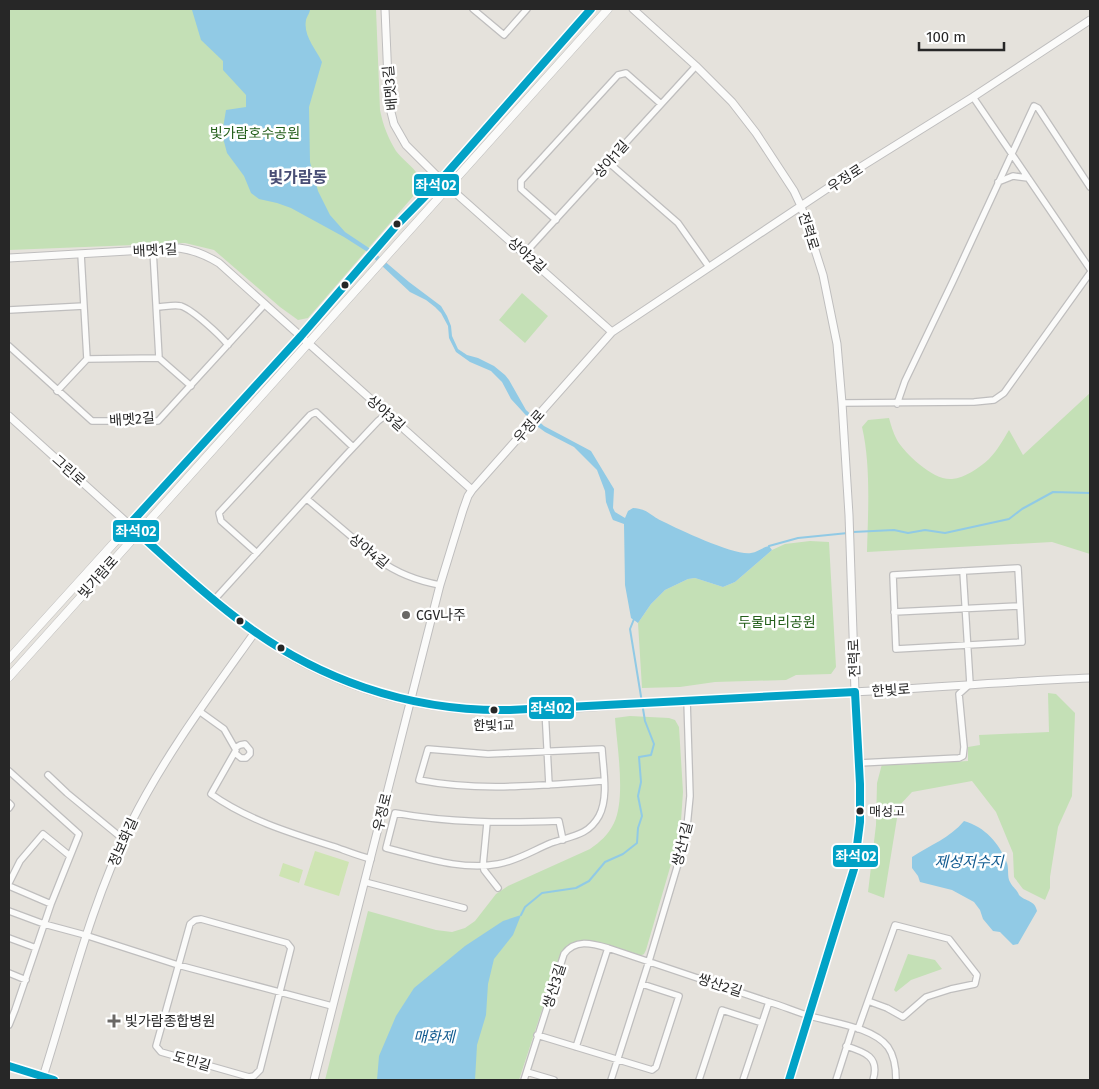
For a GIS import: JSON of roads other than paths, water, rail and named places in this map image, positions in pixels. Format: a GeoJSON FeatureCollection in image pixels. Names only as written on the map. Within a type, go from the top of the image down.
{"type":"FeatureCollection","features":[{"type":"Feature","properties":{"kind":"main road","name":"빛가람로"},"geometry":{"type":"LineString","coordinates":[[9,659],[301,336],[354,274],[441,180],[591,9]]}},
{"type":"Feature","properties":{"kind":"main road","name":"빛가람로"},"geometry":{"type":"LineString","coordinates":[[9,677],[608,9]]}},
{"type":"Feature","properties":{"kind":"main road"},"geometry":{"type":"LineString","coordinates":[[9,1066],[42,1078],[54,1080]]}},
{"type":"Feature","properties":{"kind":"street","name":"배멧3길"},"geometry":{"type":"LineString","coordinates":[[385,9],[391,116],[406,145],[441,180]]}},
{"type":"Feature","properties":{"kind":"street"},"geometry":{"type":"LineString","coordinates":[[473,9],[504,35],[527,9]]}},
{"type":"Feature","properties":{"kind":"street","name":"전력로"},"geometry":{"type":"LineString","coordinates":[[633,9],[720,88],[744,116],[794,191],[801,206],[823,275],[837,344],[851,556],[860,822],[854,869],[789,1080]]}},
{"type":"Feature","properties":{"kind":"street","name":"우정로"},"geometry":{"type":"LineString","coordinates":[[314,1080],[440,585],[463,510],[472,490],[612,332],[801,206],[1090,20]]}},
{"type":"Feature","properties":{"kind":"street","name":"상야1길"},"geometry":{"type":"LineString","coordinates":[[525,253],[696,66]]}},
{"type":"Feature","properties":{"kind":"street"},"geometry":{"type":"LineString","coordinates":[[556,220],[521,189],[521,182],[618,74],[626,73],[661,104]]}},
{"type":"Feature","properties":{"kind":"street"},"geometry":{"type":"LineString","coordinates":[[973,97],[1090,269]]}},
{"type":"Feature","properties":{"kind":"street"},"geometry":{"type":"LineString","coordinates":[[896,404],[1034,106],[1036,106],[1090,187]]}},
{"type":"Feature","properties":{"kind":"street"},"geometry":{"type":"LineString","coordinates":[[608,162],[678,223],[709,267]]}},
{"type":"Feature","properties":{"kind":"street"},"geometry":{"type":"LineString","coordinates":[[998,182],[1013,176],[1028,178]]}},
{"type":"Feature","properties":{"kind":"street","name":"상야2길"},"geometry":{"type":"LineString","coordinates":[[441,180],[612,332]]}},
{"type":"Feature","properties":{"kind":"street","name":"배멧1길"},"geometry":{"type":"LineString","coordinates":[[9,258],[188,249],[219,263],[301,336]]}},
{"type":"Feature","properties":{"kind":"street"},"geometry":{"type":"LineString","coordinates":[[154,250],[159,358]]}},
{"type":"Feature","properties":{"kind":"street"},"geometry":{"type":"LineString","coordinates":[[81,254],[87,359]]}},
{"type":"Feature","properties":{"kind":"street"},"geometry":{"type":"LineString","coordinates":[[842,403],[896,404],[994,400],[1004,393],[1090,274]]}},
{"type":"Feature","properties":{"kind":"street","name":"배멧2길"},"geometry":{"type":"LineString","coordinates":[[9,346],[92,421],[158,421],[265,304]]}},
{"type":"Feature","properties":{"kind":"street"},"geometry":{"type":"LineString","coordinates":[[9,310],[84,306]]}},
{"type":"Feature","properties":{"kind":"street"},"geometry":{"type":"LineString","coordinates":[[157,307],[177,306],[186,308],[222,337],[228,345]]}},
{"type":"Feature","properties":{"kind":"street","name":"상야3길"},"geometry":{"type":"LineString","coordinates":[[301,336],[472,490]]}},
{"type":"Feature","properties":{"kind":"street"},"geometry":{"type":"LineString","coordinates":[[57,391],[87,359],[159,358],[191,386]]}},
{"type":"Feature","properties":{"kind":"street"},"geometry":{"type":"LineString","coordinates":[[257,553],[221,521],[219,513],[310,416],[316,412],[353,447]]}},
{"type":"Feature","properties":{"kind":"street"},"geometry":{"type":"LineString","coordinates":[[214,600],[353,447],[387,414]]}},
{"type":"Feature","properties":{"kind":"street","name":"그린로"},"geometry":{"type":"LineString","coordinates":[[9,416],[129,525]]}},
{"type":"Feature","properties":{"kind":"street","name":"상야4길"},"geometry":{"type":"LineString","coordinates":[[307,498],[378,560],[390,568],[409,577],[440,585]]}},
{"type":"Feature","properties":{"kind":"street"},"geometry":{"type":"LineString","coordinates":[[129,525],[214,600],[255,632],[305,664],[342,681],[373,692],[434,705],[473,710],[545,709],[549,785]]}},
{"type":"Feature","properties":{"kind":"street"},"geometry":{"type":"LineString","coordinates":[[1018,568],[1020,606],[1022,642],[896,648],[892,575],[1018,568]]}},
{"type":"Feature","properties":{"kind":"street"},"geometry":{"type":"LineString","coordinates":[[859,763],[962,757],[964,747],[959,694],[970,684],[964,571]]}},
{"type":"Feature","properties":{"kind":"street"},"geometry":{"type":"LineString","coordinates":[[894,612],[1020,606]]}},
{"type":"Feature","properties":{"kind":"street","name":"정보화길"},"geometry":{"type":"LineString","coordinates":[[42,1078],[85,935],[123,839],[160,770],[255,632]]}},
{"type":"Feature","properties":{"kind":"street","name":"한빛로"},"geometry":{"type":"LineString","coordinates":[[545,709],[1090,678]]}},
{"type":"Feature","properties":{"kind":"street","name":"쌍산1길"},"geometry":{"type":"LineString","coordinates":[[611,1080],[682,851],[688,823],[690,780],[687,700]]}},
{"type":"Feature","properties":{"kind":"street"},"geometry":{"type":"LineString","coordinates":[[199,711],[224,729],[235,751],[211,794],[249,816],[279,829],[371,859]]}},
{"type":"Feature","properties":{"kind":"street"},"geometry":{"type":"LineString","coordinates":[[564,840],[560,820],[487,823],[441,820],[395,813],[386,848],[453,864],[483,866],[506,862],[584,833],[594,823],[604,803],[602,748],[488,754],[428,749],[420,780],[478,787],[603,781]]}},
{"type":"Feature","properties":{"kind":"street"},"geometry":{"type":"LineString","coordinates":[[9,770],[79,834],[51,904],[26,980],[12,1010],[9,1025]]}},
{"type":"Feature","properties":{"kind":"street"},"geometry":{"type":"LineString","coordinates":[[48,775],[67,794],[123,839]]}},
{"type":"Feature","properties":{"kind":"street"},"geometry":{"type":"LineString","coordinates":[[9,803],[11,805],[9,808]]}},
{"type":"Feature","properties":{"kind":"street"},"geometry":{"type":"LineString","coordinates":[[487,823],[483,866],[498,888]]}},
{"type":"Feature","properties":{"kind":"street"},"geometry":{"type":"LineString","coordinates":[[51,904],[9,885],[20,861],[43,834],[70,856]]}},
{"type":"Feature","properties":{"kind":"street"},"geometry":{"type":"LineString","coordinates":[[365,882],[464,908]]}},
{"type":"Feature","properties":{"kind":"street"},"geometry":{"type":"LineString","coordinates":[[9,912],[178,965],[332,1006]]}},
{"type":"Feature","properties":{"kind":"street","name":"도민길"},"geometry":{"type":"LineString","coordinates":[[201,919],[287,942],[291,948],[281,992],[260,1070],[254,1076],[249,1077],[158,1050],[156,1041],[178,965],[190,924],[195,920],[201,919]]}},
{"type":"Feature","properties":{"kind":"street"},"geometry":{"type":"LineString","coordinates":[[836,1080],[846,1046],[868,1001],[895,925],[949,939],[977,975],[975,984],[926,997],[903,1017],[887,1008],[868,1001]]}},
{"type":"Feature","properties":{"kind":"street"},"geometry":{"type":"LineString","coordinates":[[9,938],[36,948]]}},
{"type":"Feature","properties":{"kind":"street","name":"쌍산3길"},"geometry":{"type":"LineString","coordinates":[[524,1080],[564,954],[568,949],[581,943],[592,943],[649,961]]}},
{"type":"Feature","properties":{"kind":"street"},"geometry":{"type":"LineString","coordinates":[[576,1046],[608,948]]}},
{"type":"Feature","properties":{"kind":"street","name":"쌍산2길"},"geometry":{"type":"LineString","coordinates":[[649,961],[809,1016],[856,1028],[874,1035],[887,1046],[894,1062],[896,1080]]}},
{"type":"Feature","properties":{"kind":"street"},"geometry":{"type":"LineString","coordinates":[[9,973],[26,980]]}},
{"type":"Feature","properties":{"kind":"street"},"geometry":{"type":"LineString","coordinates":[[538,1035],[652,1070],[656,1067],[678,996],[642,984]]}},
{"type":"Feature","properties":{"kind":"street"},"geometry":{"type":"LineString","coordinates":[[744,1080],[769,1002]]}},
{"type":"Feature","properties":{"kind":"street","name":"쌍산2길"},"geometry":{"type":"LineString","coordinates":[[700,1080],[722,1010],[762,1023]]}},
{"type":"Feature","properties":{"kind":"street"},"geometry":{"type":"LineString","coordinates":[[846,1046],[865,1052],[870,1056],[875,1064],[873,1080]]}},
{"type":"Feature","properties":{"kind":"street"},"geometry":{"type":"LineString","coordinates":[[526,1072],[554,1080]]}},
{"type":"Feature","properties":{"kind":"water"},"geometry":{"type":"Polygon","coordinates":[[[310,9],[306,20],[306,31],[322,62],[309,107],[310,162],[318,191],[330,215],[345,232],[369,248],[441,306],[451,326],[452,336],[458,349],[467,355],[494,366],[505,375],[526,410],[544,426],[591,451],[614,489],[613,508],[615,512],[625,518],[628,511],[633,508],[643,510],[682,531],[733,551],[751,553],[769,546],[772,550],[735,582],[723,587],[695,578],[688,579],[665,590],[651,604],[638,623],[631,618],[625,585],[624,524],[613,520],[597,470],[574,447],[534,424],[511,399],[502,382],[491,371],[470,362],[456,352],[449,338],[448,326],[441,313],[426,300],[410,292],[366,251],[291,208],[259,199],[251,193],[244,176],[227,153],[222,134],[226,110],[246,107],[246,95],[223,70],[223,61],[201,40],[192,10],[310,9]]]}},
{"type":"Feature","properties":{"kind":"water","name":"제성저수지"},"geometry":{"type":"Polygon","coordinates":[[[964,821],[978,827],[990,837],[1000,849],[1007,863],[1011,884],[1019,895],[1036,907],[1037,911],[1018,944],[1013,945],[1000,932],[993,931],[983,919],[980,910],[974,902],[952,890],[920,882],[912,868],[912,857],[946,837],[964,821]]]}},
{"type":"Feature","properties":{"kind":"water","name":"매화제"},"geometry":{"type":"Polygon","coordinates":[[[521,915],[513,935],[494,959],[488,984],[486,1015],[477,1045],[475,1080],[377,1080],[379,1056],[396,1016],[414,988],[465,946],[503,921],[521,915]]]}},
{"type":"Feature","properties":{"kind":"waterway"},"geometry":{"type":"LineString","coordinates":[[853,532],[894,530],[908,533],[925,530],[945,533],[1009,519],[1022,509],[1053,492],[1090,493]]}},
{"type":"Feature","properties":{"kind":"waterway"},"geometry":{"type":"LineString","coordinates":[[769,546],[798,538],[848,533]]}},
{"type":"Feature","properties":{"kind":"waterway"},"geometry":{"type":"LineString","coordinates":[[521,915],[525,907],[542,893],[576,888],[589,881],[605,862],[623,854],[637,843],[638,828],[642,816],[638,796],[641,782],[639,757],[651,755],[654,744],[645,721],[630,629],[634,619]]}},
{"type":"Feature","properties":{"kind":"place","name":"CGV나주"},"geometry":{"type":"Point","coordinates":[406,615]}},
{"type":"Feature","properties":{"kind":"place","name":"한빛1교"},"geometry":{"type":"Point","coordinates":[494,710]}},
{"type":"Feature","properties":{"kind":"place","name":"매성고"},"geometry":{"type":"Point","coordinates":[860,811]}},
{"type":"Feature","properties":{"kind":"place","name":"빛가람종합병원"},"geometry":{"type":"Point","coordinates":[114,1021]}},
{"type":"Feature","properties":{"kind":"district","name":"빛가람동"},"geometry":{"type":"Point","coordinates":[298,177]}},
{"type":"Feature","properties":{"kind":"park label","name":"빛가람호수공원"},"geometry":{"type":"Point","coordinates":[255,133]}},
{"type":"Feature","properties":{"kind":"park label","name":"두물머리공원"},"geometry":{"type":"Point","coordinates":[777,622]}}]}
